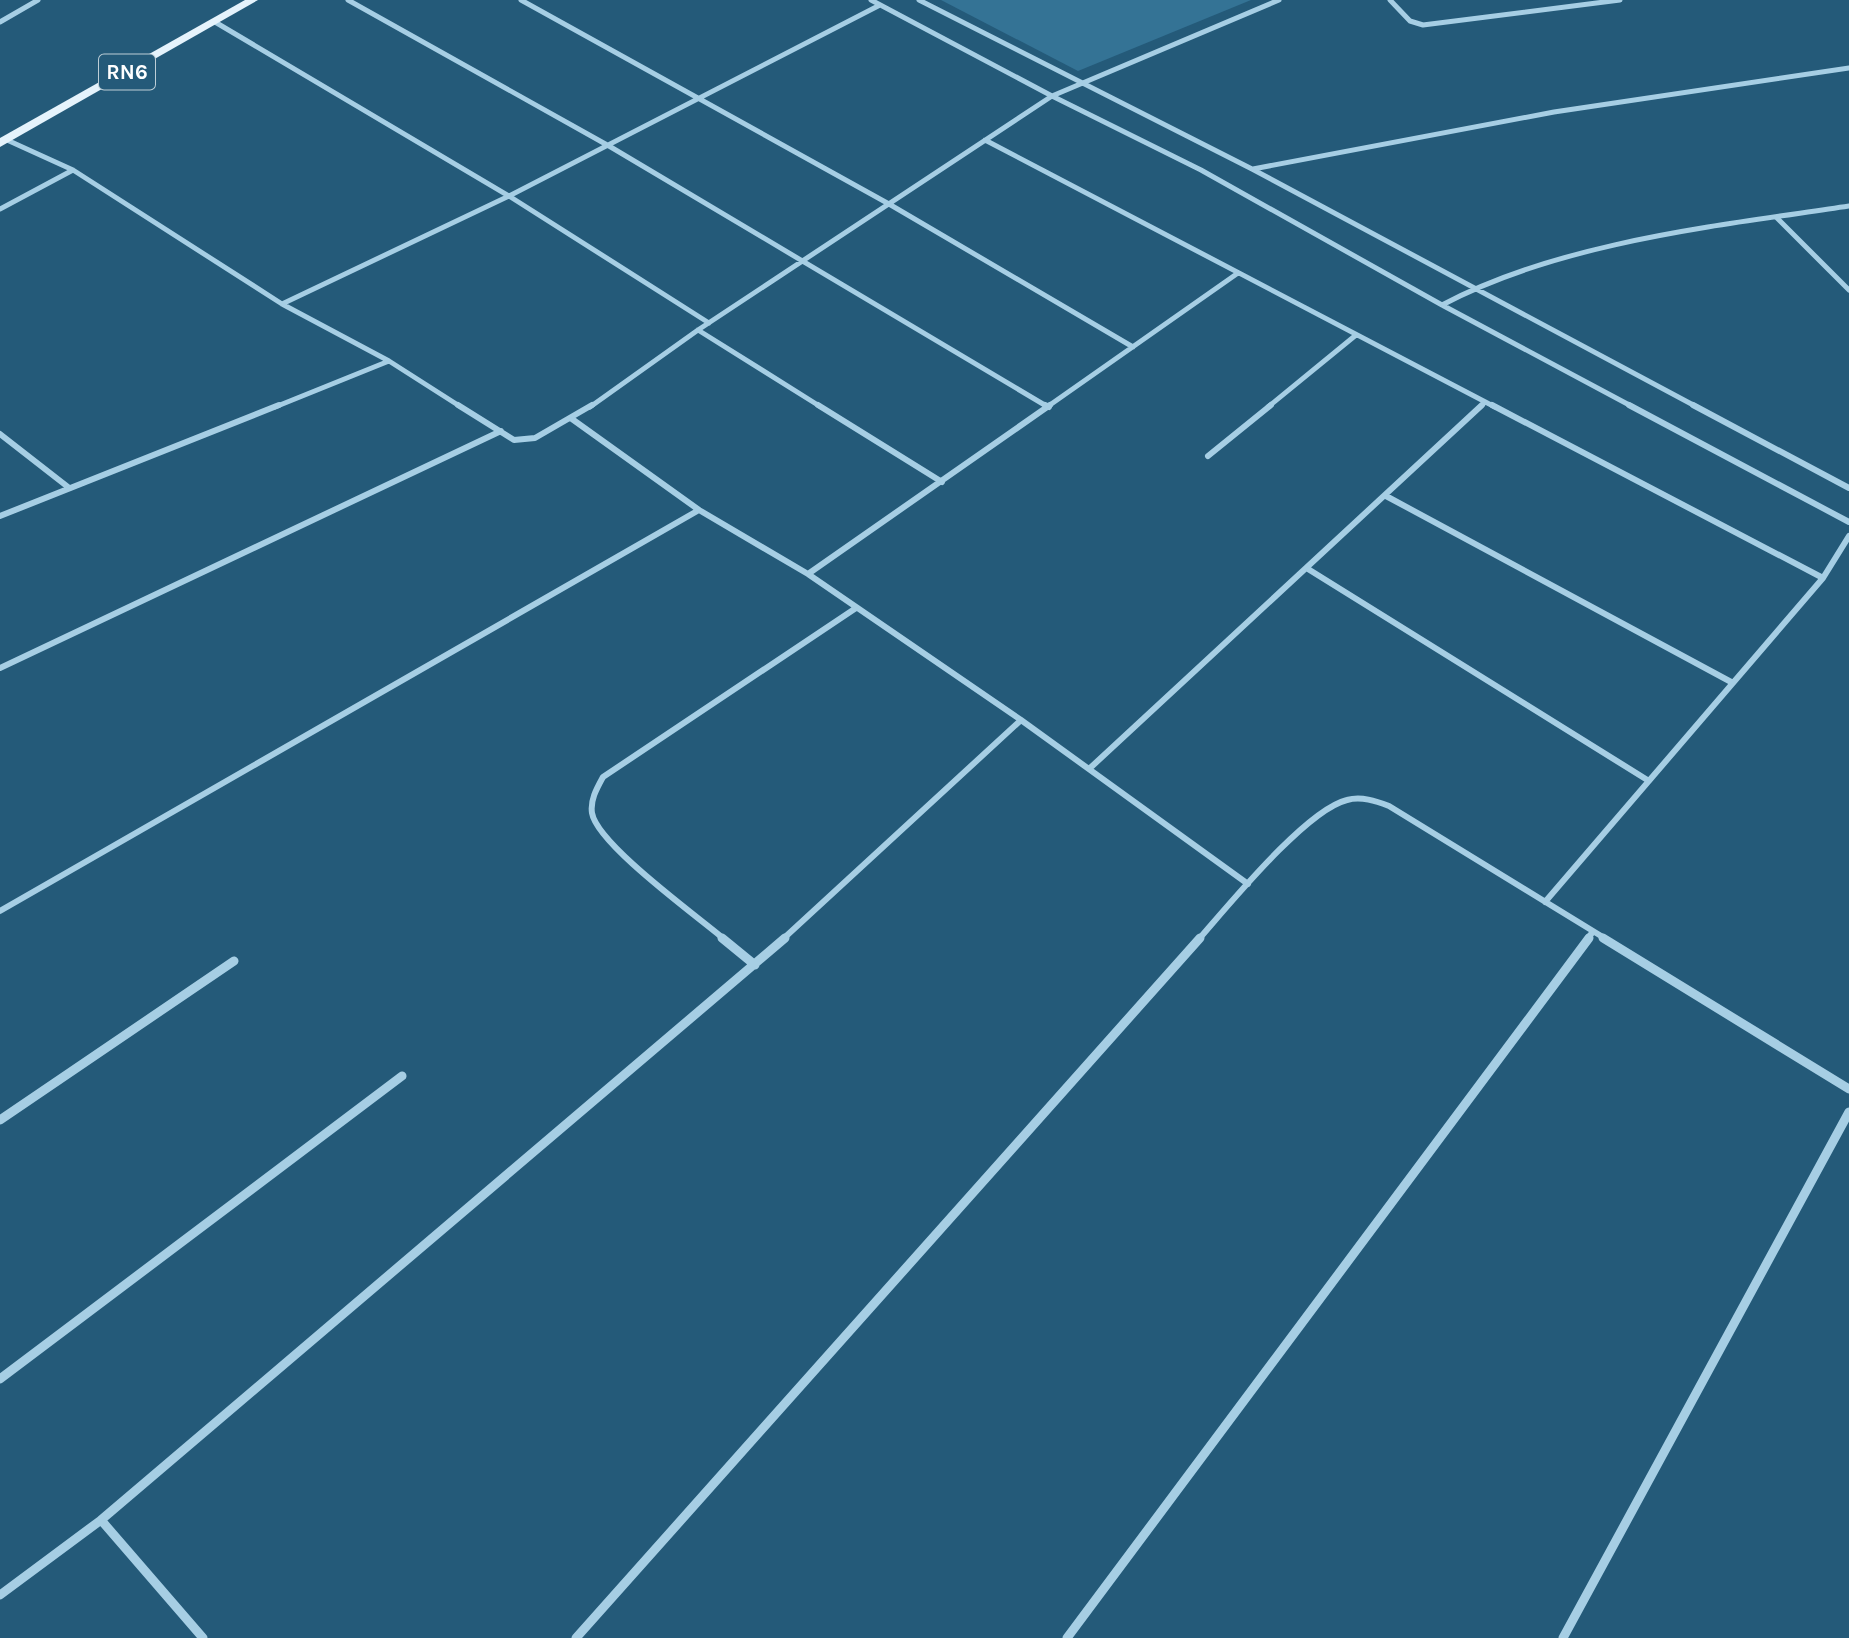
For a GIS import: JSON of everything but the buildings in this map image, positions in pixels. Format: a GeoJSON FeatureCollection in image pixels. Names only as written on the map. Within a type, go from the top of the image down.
{"type":"FeatureCollection","features":[{"type":"Feature","properties":{"kind":"main road","name":"RN6"},"geometry":{"type":"LineString","coordinates":[[4,142],[253,0]]}},
{"type":"Feature","properties":{"kind":"street"},"geometry":{"type":"LineString","coordinates":[[0,22],[38,0]]}},
{"type":"Feature","properties":{"kind":"street"},"geometry":{"type":"LineString","coordinates":[[348,0],[609,146],[1049,407]]}},
{"type":"Feature","properties":{"kind":"street"},"geometry":{"type":"LineString","coordinates":[[521,0],[889,204],[1133,347]]}},
{"type":"Feature","properties":{"kind":"street"},"geometry":{"type":"LineString","coordinates":[[871,0],[1052,96],[1201,170],[1442,305],[1849,522]]}},
{"type":"Feature","properties":{"kind":"street"},"geometry":{"type":"LineString","coordinates":[[919,0],[1252,169],[1849,488]]}},
{"type":"Feature","properties":{"kind":"street"},"geometry":{"type":"LineString","coordinates":[[4,142],[73,170],[282,304],[388,361],[513,439],[535,438],[572,419],[698,330],[1052,96],[1279,0]]}},
{"type":"Feature","properties":{"kind":"street"},"geometry":{"type":"LineString","coordinates":[[1390,0],[1410,21],[1423,25],[1620,0]]}},
{"type":"Feature","properties":{"kind":"street"},"geometry":{"type":"LineString","coordinates":[[282,304],[609,146],[880,5]]}},
{"type":"Feature","properties":{"kind":"street"},"geometry":{"type":"LineString","coordinates":[[215,22],[509,196],[709,323]]}},
{"type":"Feature","properties":{"kind":"street"},"geometry":{"type":"LineString","coordinates":[[1252,169],[1554,112],[1849,68]]}},
{"type":"Feature","properties":{"kind":"street"},"geometry":{"type":"LineString","coordinates":[[985,140],[1823,578]]}},
{"type":"Feature","properties":{"kind":"street"},"geometry":{"type":"LineString","coordinates":[[0,209],[73,170]]}},
{"type":"Feature","properties":{"kind":"street"},"geometry":{"type":"LineString","coordinates":[[1442,305],[1471,287],[1546,263],[1614,246],[1849,206]]}},
{"type":"Feature","properties":{"kind":"street"},"geometry":{"type":"LineString","coordinates":[[1776,217],[1849,290]]}},
{"type":"Feature","properties":{"kind":"street"},"geometry":{"type":"LineString","coordinates":[[808,574],[1238,273]]}},
{"type":"Feature","properties":{"kind":"street"},"geometry":{"type":"LineString","coordinates":[[698,330],[942,482]]}},
{"type":"Feature","properties":{"kind":"street"},"geometry":{"type":"LineString","coordinates":[[1208,456],[1356,335]]}},
{"type":"Feature","properties":{"kind":"street"},"geometry":{"type":"LineString","coordinates":[[0,516],[388,361]]}},
{"type":"Feature","properties":{"kind":"street"},"geometry":{"type":"LineString","coordinates":[[1089,769],[1308,569],[1485,402]]}},
{"type":"Feature","properties":{"kind":"street"},"geometry":{"type":"LineString","coordinates":[[572,419],[699,510],[808,574],[1021,720],[1248,884]]}},
{"type":"Feature","properties":{"kind":"street"},"geometry":{"type":"LineString","coordinates":[[0,668],[501,431]]}},
{"type":"Feature","properties":{"kind":"street"},"geometry":{"type":"LineString","coordinates":[[0,433],[68,487]]}},
{"type":"Feature","properties":{"kind":"street"},"geometry":{"type":"LineString","coordinates":[[1386,496],[1733,683]]}},
{"type":"Feature","properties":{"kind":"street"},"geometry":{"type":"LineString","coordinates":[[0,911],[699,510]]}},
{"type":"Feature","properties":{"kind":"street"},"geometry":{"type":"LineString","coordinates":[[1545,902],[1823,578],[1849,536]]}},
{"type":"Feature","properties":{"kind":"street"},"geometry":{"type":"LineString","coordinates":[[1308,569],[1649,781]]}},
{"type":"Feature","properties":{"kind":"street"},"geometry":{"type":"LineString","coordinates":[[755,965],[610,843],[592,821],[590,799],[603,777],[856,608]]}},
{"type":"Feature","properties":{"kind":"street"},"geometry":{"type":"LineString","coordinates":[[0,1595],[101,1520],[755,965],[1021,720]]}},
{"type":"Feature","properties":{"kind":"street"},"geometry":{"type":"LineString","coordinates":[[576,1638],[1248,884],[1325,810],[1344,800],[1366,799],[1389,806],[1849,1089]]}},
{"type":"Feature","properties":{"kind":"street"},"geometry":{"type":"LineString","coordinates":[[1067,1638],[1592,933]]}},
{"type":"Feature","properties":{"kind":"street"},"geometry":{"type":"LineString","coordinates":[[0,1120],[234,961]]}},
{"type":"Feature","properties":{"kind":"street"},"geometry":{"type":"LineString","coordinates":[[0,1380],[402,1076]]}},
{"type":"Feature","properties":{"kind":"street"},"geometry":{"type":"LineString","coordinates":[[1563,1638],[1849,1112]]}},
{"type":"Feature","properties":{"kind":"street"},"geometry":{"type":"LineString","coordinates":[[101,1520],[203,1638]]}},
{"type":"Feature","properties":{"kind":"shaded area"},"geometry":{"type":"Polygon","coordinates":[[[941,0],[1251,0],[1078,71],[941,0]]]}}]}
